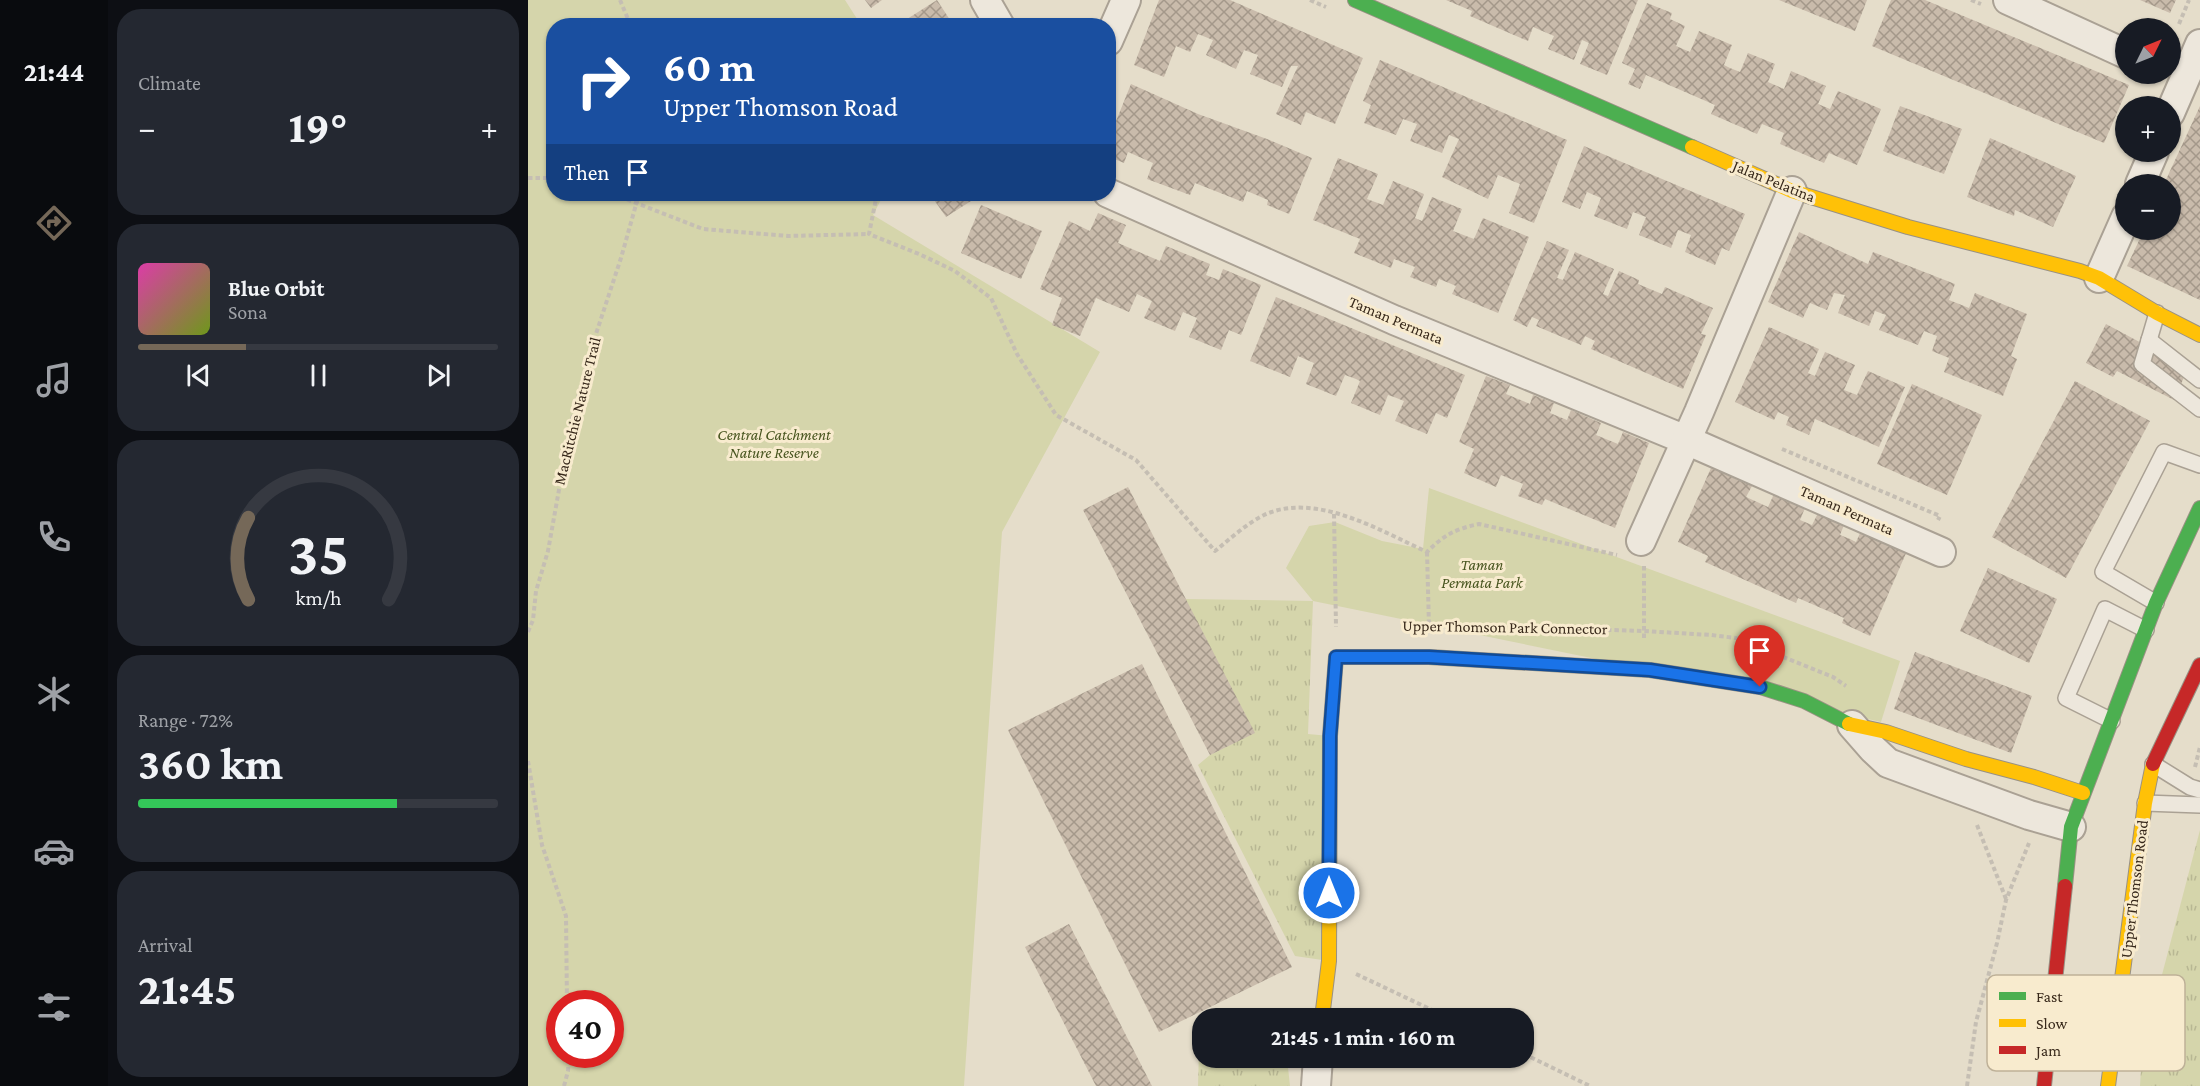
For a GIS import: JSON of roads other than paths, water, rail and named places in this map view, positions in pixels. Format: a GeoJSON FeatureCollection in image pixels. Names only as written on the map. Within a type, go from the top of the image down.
{"type":"FeatureCollection","features":[{"type":"Feature","properties":{"kind":"street"},"geometry":{"type":"LineString","coordinates":[[985,0],[995,18]]}},
{"type":"Feature","properties":{"kind":"street"},"geometry":{"type":"LineString","coordinates":[[1116,23],[1126,0]]}},
{"type":"Feature","properties":{"kind":"street","name":"Jalan Pelatina"},"geometry":{"type":"LineString","coordinates":[[1355,0],[1792,191],[1908,226],[2018,253],[2099,278],[2157,313],[2200,335]]}},
{"type":"Feature","properties":{"kind":"street"},"geometry":{"type":"LineString","coordinates":[[2008,0],[2115,49]]}},
{"type":"Feature","properties":{"kind":"street"},"geometry":{"type":"LineString","coordinates":[[2181,70],[2200,44]]}},
{"type":"Feature","properties":{"kind":"street"},"geometry":{"type":"LineString","coordinates":[[1642,550],[1686,440],[1792,191]]}},
{"type":"Feature","properties":{"kind":"street","name":"Taman Permata"},"geometry":{"type":"LineString","coordinates":[[1116,197],[1394,320],[1686,440],[1941,552]]}},
{"type":"Feature","properties":{"kind":"street"},"geometry":{"type":"LineString","coordinates":[[2099,278],[2116,240]]}},
{"type":"Feature","properties":{"kind":"street"},"geometry":{"type":"LineString","coordinates":[[2056,975],[2071,827],[2156,603],[2200,508]]}},
{"type":"Feature","properties":{"kind":"street"},"geometry":{"type":"LineString","coordinates":[[1323,1008],[1329,961],[1330,736],[1336,657],[1429,657],[1644,670],[1774,690],[1804,701],[1852,725],[1886,732],[1966,759],[2083,793]]}},
{"type":"Feature","properties":{"kind":"street","name":"Upper Thomson Road"},"geometry":{"type":"LineString","coordinates":[[2123,975],[2145,803],[2153,764],[2200,665]]}},
{"type":"Feature","properties":{"kind":"street"},"geometry":{"type":"LineString","coordinates":[[1852,725],[1888,763],[2030,815],[2071,827]]}},
{"type":"Feature","properties":{"kind":"street"},"geometry":{"type":"LineString","coordinates":[[1316,1086],[1317,1068]]}},
{"type":"Feature","properties":{"kind":"street"},"geometry":{"type":"LineString","coordinates":[[2044,1086],[2046,1071]]}},
{"type":"Feature","properties":{"kind":"street","name":"Upper Thomson Road"},"geometry":{"type":"LineString","coordinates":[[2108,1086],[2110,1071]]}},
{"type":"Feature","properties":{"kind":"lane"},"geometry":{"type":"LineString","coordinates":[[2157,313],[2142,364],[2198,408]]}},
{"type":"Feature","properties":{"kind":"lane"},"geometry":{"type":"LineString","coordinates":[[2149,340],[2200,382],[2198,408]]}},
{"type":"Feature","properties":{"kind":"lane"},"geometry":{"type":"LineString","coordinates":[[2169,385],[2176,362]]}},
{"type":"Feature","properties":{"kind":"lane"},"geometry":{"type":"LineString","coordinates":[[2156,603],[2103,572],[2164,452],[2200,465]]}},
{"type":"Feature","properties":{"kind":"lane"},"geometry":{"type":"LineString","coordinates":[[2112,721],[2066,698],[2105,609],[2146,630]]}},
{"type":"Feature","properties":{"kind":"lane"},"geometry":{"type":"LineString","coordinates":[[2153,764],[2190,787],[2200,790]]}},
{"type":"Feature","properties":{"kind":"lane"},"geometry":{"type":"LineString","coordinates":[[2145,803],[2200,805]]}},
{"type":"Feature","properties":{"kind":"park label","name":"Central Catchment Nature Reserve"},"geometry":{"type":"Point","coordinates":[774,443]}},
{"type":"Feature","properties":{"kind":"park label","name":"Taman Permata Park"},"geometry":{"type":"Point","coordinates":[1482,573]}}]}
